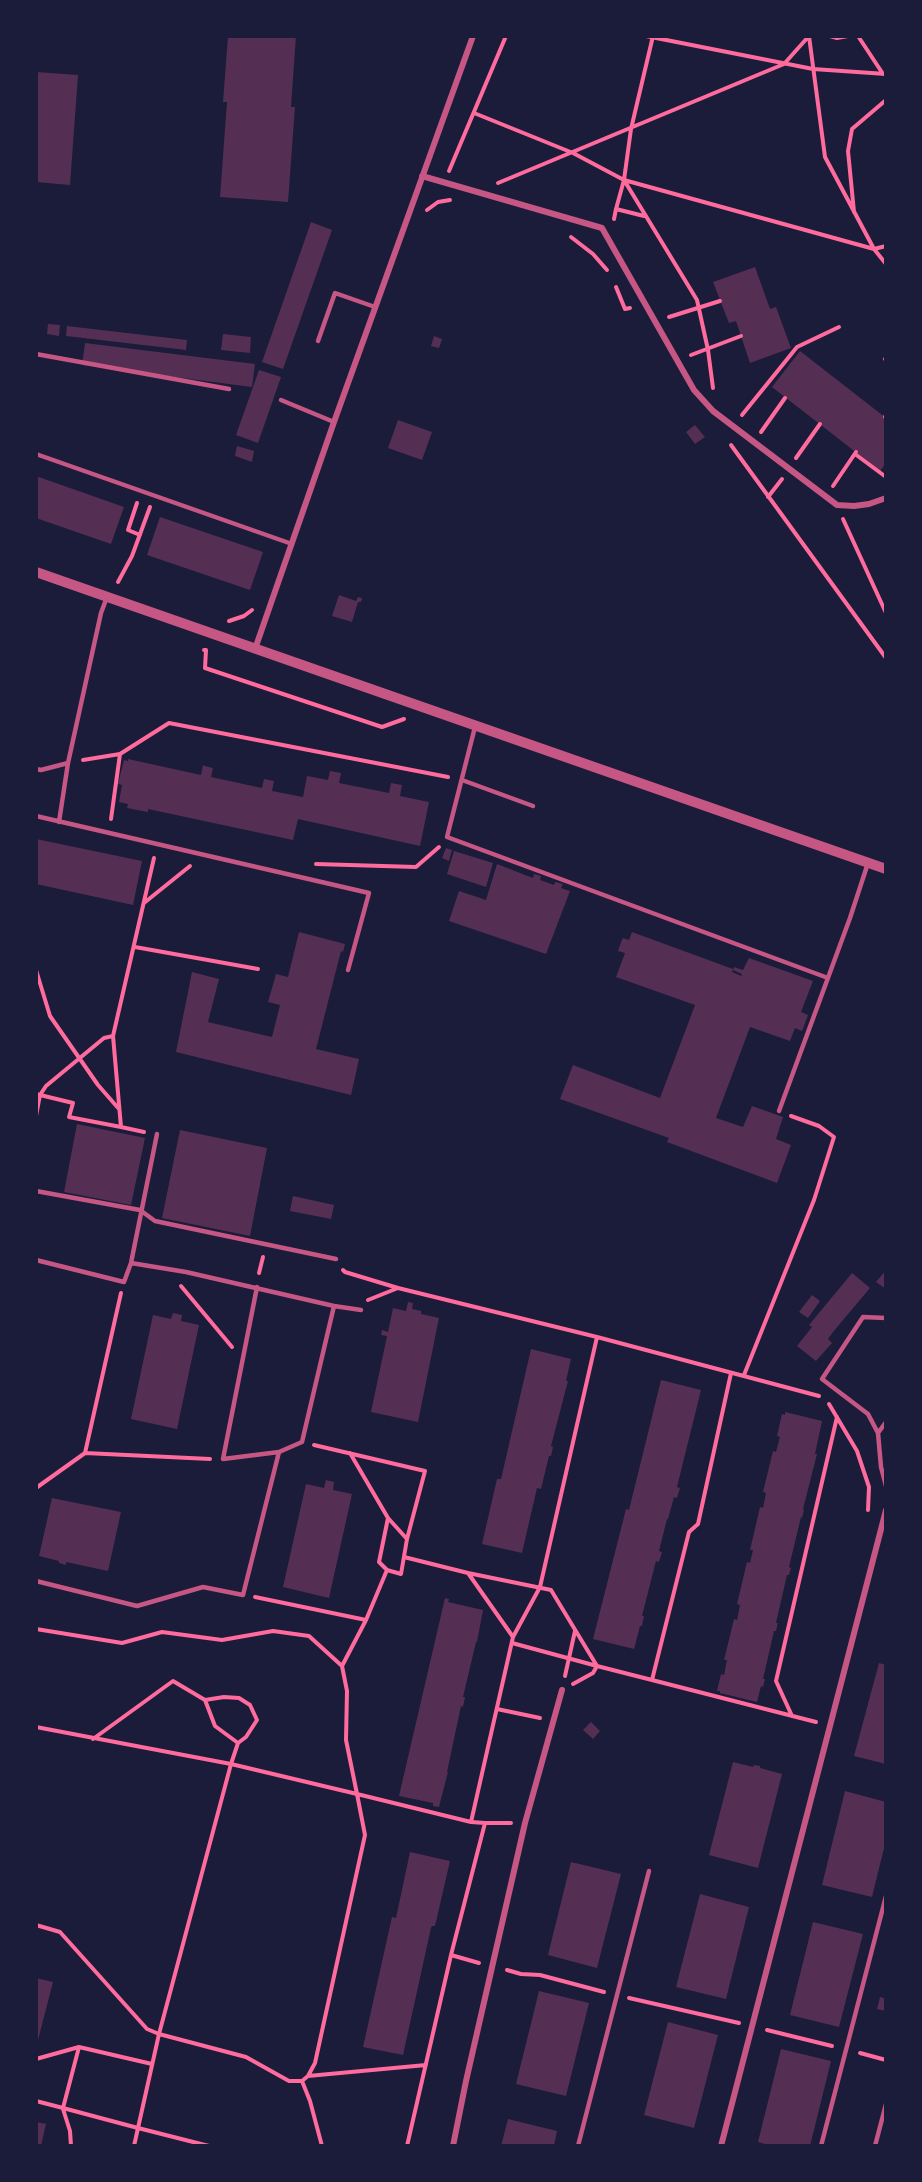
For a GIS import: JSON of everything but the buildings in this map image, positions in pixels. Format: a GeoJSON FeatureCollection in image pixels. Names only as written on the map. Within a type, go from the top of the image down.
{"type":"FeatureCollection","features":[{"type":"Feature","properties":{"kind":"street"},"geometry":{"type":"LineString","coordinates":[[255,649],[473,36]]}},
{"type":"Feature","properties":{"kind":"street"},"geometry":{"type":"LineString","coordinates":[[422,176],[602,228],[677,362],[694,390],[712,411],[837,505],[854,506],[886,498]]}},
{"type":"Feature","properties":{"kind":"street"},"geometry":{"type":"LineString","coordinates":[[36,572],[886,869]]}},
{"type":"Feature","properties":{"kind":"street"},"geometry":{"type":"LineString","coordinates":[[721,2146],[886,1510]]}},
{"type":"Feature","properties":{"kind":"street"},"geometry":{"type":"LineString","coordinates":[[453,2146],[525,1823],[562,1690]]}},
{"type":"Feature","properties":{"kind":"lane"},"geometry":{"type":"LineString","coordinates":[[318,341],[335,293],[375,307]]}},
{"type":"Feature","properties":{"kind":"lane"},"geometry":{"type":"LineString","coordinates":[[36,354],[229,389]]}},
{"type":"Feature","properties":{"kind":"lane"},"geometry":{"type":"LineString","coordinates":[[281,400],[334,422]]}},
{"type":"Feature","properties":{"kind":"lane"},"geometry":{"type":"LineString","coordinates":[[36,454],[292,544]]}},
{"type":"Feature","properties":{"kind":"lane"},"geometry":{"type":"LineString","coordinates":[[59,822],[68,763],[101,613],[107,597]]}},
{"type":"Feature","properties":{"kind":"lane"},"geometry":{"type":"LineString","coordinates":[[475,726],[447,837],[828,978]]}},
{"type":"Feature","properties":{"kind":"lane"},"geometry":{"type":"LineString","coordinates":[[36,769],[41,770],[68,763]]}},
{"type":"Feature","properties":{"kind":"lane"},"geometry":{"type":"LineString","coordinates":[[462,780],[533,806]]}},
{"type":"Feature","properties":{"kind":"lane"},"geometry":{"type":"LineString","coordinates":[[36,816],[369,893],[348,970]]}},
{"type":"Feature","properties":{"kind":"lane"},"geometry":{"type":"LineString","coordinates":[[779,1112],[868,863]]}},
{"type":"Feature","properties":{"kind":"lane"},"geometry":{"type":"LineString","coordinates":[[36,1260],[124,1282],[131,1263],[157,1134]]}},
{"type":"Feature","properties":{"kind":"lane"},"geometry":{"type":"LineString","coordinates":[[36,1191],[140,1210],[155,1221],[336,1259]]}},
{"type":"Feature","properties":{"kind":"lane"},"geometry":{"type":"LineString","coordinates":[[131,1263],[361,1310]]}},
{"type":"Feature","properties":{"kind":"lane"},"geometry":{"type":"LineString","coordinates":[[256,1287],[244,1361],[223,1459],[279,1452],[302,1442],[334,1306]]}},
{"type":"Feature","properties":{"kind":"lane"},"geometry":{"type":"LineString","coordinates":[[886,1318],[863,1317],[822,1379],[868,1414],[879,1433],[881,1467],[886,1486]]}},
{"type":"Feature","properties":{"kind":"lane"},"geometry":{"type":"LineString","coordinates":[[879,1433],[886,1422]]}},
{"type":"Feature","properties":{"kind":"lane"},"geometry":{"type":"LineString","coordinates":[[36,1581],[136,1606],[203,1587],[243,1595],[279,1452]]}},
{"type":"Feature","properties":{"kind":"lane"},"geometry":{"type":"LineString","coordinates":[[578,2146],[649,1871]]}},
{"type":"Feature","properties":{"kind":"lane"},"geometry":{"type":"LineString","coordinates":[[821,2146],[886,1896]]}},
{"type":"Feature","properties":{"kind":"lane"},"geometry":{"type":"LineString","coordinates":[[875,2146],[886,2104]]}},
{"type":"Feature","properties":{"kind":"path"},"geometry":{"type":"LineString","coordinates":[[438,202],[506,36]]}},
{"type":"Feature","properties":{"kind":"path"},"geometry":{"type":"LineString","coordinates":[[646,36],[813,69],[884,74]]}},
{"type":"Feature","properties":{"kind":"path"},"geometry":{"type":"LineString","coordinates":[[476,192],[783,64],[809,36]]}},
{"type":"Feature","properties":{"kind":"path"},"geometry":{"type":"LineString","coordinates":[[809,36],[825,157],[874,249],[886,264]]}},
{"type":"Feature","properties":{"kind":"path"},"geometry":{"type":"LineString","coordinates":[[830,36],[837,38],[848,36]]}},
{"type":"Feature","properties":{"kind":"path"},"geometry":{"type":"LineString","coordinates":[[858,36],[884,74]]}},
{"type":"Feature","properties":{"kind":"path"},"geometry":{"type":"LineString","coordinates":[[615,208],[624,180],[631,129],[652,37]]}},
{"type":"Feature","properties":{"kind":"path"},"geometry":{"type":"LineString","coordinates":[[854,212],[848,151],[852,129],[886,100]]}},
{"type":"Feature","properties":{"kind":"path"},"geometry":{"type":"LineString","coordinates":[[474,113],[573,153],[624,180],[874,249],[886,246]]}},
{"type":"Feature","properties":{"kind":"path"},"geometry":{"type":"LineString","coordinates":[[624,180],[686,281],[699,307],[715,400],[712,411]]}},
{"type":"Feature","properties":{"kind":"path"},"geometry":{"type":"LineString","coordinates":[[568,236],[576,239],[611,275]]}},
{"type":"Feature","properties":{"kind":"path"},"geometry":{"type":"LineString","coordinates":[[614,283],[625,309],[644,304]]}},
{"type":"Feature","properties":{"kind":"path"},"geometry":{"type":"LineString","coordinates":[[656,323],[720,301]]}},
{"type":"Feature","properties":{"kind":"path"},"geometry":{"type":"LineString","coordinates":[[732,427],[797,347],[839,327]]}},
{"type":"Feature","properties":{"kind":"path"},"geometry":{"type":"LineString","coordinates":[[677,362],[741,336]]}},
{"type":"Feature","properties":{"kind":"path"},"geometry":{"type":"LineString","coordinates":[[754,442],[785,398]]}},
{"type":"Feature","properties":{"kind":"path"},"geometry":{"type":"LineString","coordinates":[[768,497],[820,424]]}},
{"type":"Feature","properties":{"kind":"path"},"geometry":{"type":"LineString","coordinates":[[740,433],[731,445],[886,658]]}},
{"type":"Feature","properties":{"kind":"path"},"geometry":{"type":"LineString","coordinates":[[826,497],[856,453],[886,477]]}},
{"type":"Feature","properties":{"kind":"path"},"geometry":{"type":"LineString","coordinates":[[118,582],[132,556],[151,505],[138,500]]}},
{"type":"Feature","properties":{"kind":"path"},"geometry":{"type":"LineString","coordinates":[[837,505],[886,613]]}},
{"type":"Feature","properties":{"kind":"path"},"geometry":{"type":"LineString","coordinates":[[226,621],[244,616],[257,605]]}},
{"type":"Feature","properties":{"kind":"path"},"geometry":{"type":"LineString","coordinates":[[200,648],[206,650],[205,668],[382,727],[402,718],[412,722]]}},
{"type":"Feature","properties":{"kind":"path"},"geometry":{"type":"LineString","coordinates":[[68,763],[120,753],[169,723],[462,780]]}},
{"type":"Feature","properties":{"kind":"path"},"geometry":{"type":"LineString","coordinates":[[120,753],[110,821],[120,824]]}},
{"type":"Feature","properties":{"kind":"path"},"geometry":{"type":"LineString","coordinates":[[311,864],[416,867],[437,851],[447,837]]}},
{"type":"Feature","properties":{"kind":"path"},"geometry":{"type":"LineString","coordinates":[[121,1127],[113,1036],[157,843]]}},
{"type":"Feature","properties":{"kind":"path"},"geometry":{"type":"LineString","coordinates":[[144,903],[205,854]]}},
{"type":"Feature","properties":{"kind":"path"},"geometry":{"type":"LineString","coordinates":[[135,947],[258,969]]}},
{"type":"Feature","properties":{"kind":"path"},"geometry":{"type":"LineString","coordinates":[[36,970],[50,1016],[98,1085],[119,1109]]}},
{"type":"Feature","properties":{"kind":"path"},"geometry":{"type":"LineString","coordinates":[[36,1116],[38,1094],[104,1038],[113,1036]]}},
{"type":"Feature","properties":{"kind":"path"},"geometry":{"type":"LineString","coordinates":[[38,1094],[73,1103],[69,1117],[157,1134]]}},
{"type":"Feature","properties":{"kind":"path"},"geometry":{"type":"LineString","coordinates":[[744,1376],[814,1200],[834,1137],[819,1126],[779,1112]]}},
{"type":"Feature","properties":{"kind":"path"},"geometry":{"type":"LineString","coordinates":[[166,1269],[244,1361]]}},
{"type":"Feature","properties":{"kind":"path"},"geometry":{"type":"LineString","coordinates":[[345,1272],[398,1288],[597,1337],[827,1399],[857,1451],[869,1487],[868,1510]]}},
{"type":"Feature","properties":{"kind":"path"},"geometry":{"type":"LineString","coordinates":[[85,1453],[124,1282]]}},
{"type":"Feature","properties":{"kind":"path"},"geometry":{"type":"LineString","coordinates":[[361,1310],[368,1300],[398,1288]]}},
{"type":"Feature","properties":{"kind":"path"},"geometry":{"type":"LineString","coordinates":[[471,1822],[513,1637],[540,1587],[597,1337]]}},
{"type":"Feature","properties":{"kind":"path"},"geometry":{"type":"LineString","coordinates":[[652,1680],[689,1532],[698,1524],[731,1373]]}},
{"type":"Feature","properties":{"kind":"path"},"geometry":{"type":"LineString","coordinates":[[792,1716],[776,1681],[837,1417]]}},
{"type":"Feature","properties":{"kind":"path"},"geometry":{"type":"LineString","coordinates":[[302,1442],[425,1471],[407,1539],[401,1574],[387,1570],[379,1562],[388,1518]]}},
{"type":"Feature","properties":{"kind":"path"},"geometry":{"type":"LineString","coordinates":[[36,1488],[85,1453],[223,1459]]}},
{"type":"Feature","properties":{"kind":"path"},"geometry":{"type":"LineString","coordinates":[[350,1453],[388,1518],[407,1539]]}},
{"type":"Feature","properties":{"kind":"path"},"geometry":{"type":"LineString","coordinates":[[404,1557],[551,1590],[597,1666]]}},
{"type":"Feature","properties":{"kind":"path"},"geometry":{"type":"LineString","coordinates":[[342,1666],[366,1620],[387,1570]]}},
{"type":"Feature","properties":{"kind":"path"},"geometry":{"type":"LineString","coordinates":[[468,1573],[513,1637]]}},
{"type":"Feature","properties":{"kind":"path"},"geometry":{"type":"LineString","coordinates":[[243,1595],[366,1620]]}},
{"type":"Feature","properties":{"kind":"path"},"geometry":{"type":"LineString","coordinates":[[36,1629],[122,1643],[162,1632],[222,1640],[273,1631],[309,1636],[342,1666],[347,1691],[346,1740],[365,1835],[315,2063],[308,2076],[302,2081],[289,2081],[246,2057],[147,2029],[60,1932],[36,1924]]}},
{"type":"Feature","properties":{"kind":"path"},"geometry":{"type":"LineString","coordinates":[[562,1690],[576,1630]]}},
{"type":"Feature","properties":{"kind":"path"},"geometry":{"type":"LineString","coordinates":[[512,1644],[816,1722]]}},
{"type":"Feature","properties":{"kind":"path"},"geometry":{"type":"LineString","coordinates":[[562,1690],[593,1673],[597,1666]]}},
{"type":"Feature","properties":{"kind":"path"},"geometry":{"type":"LineString","coordinates":[[92,1739],[173,1681],[205,1700],[215,1726],[238,1743]]}},
{"type":"Feature","properties":{"kind":"path"},"geometry":{"type":"LineString","coordinates":[[134,2146],[159,2034],[231,1764],[238,1743],[246,1737],[257,1720],[250,1705],[240,1698],[224,1697],[205,1700]]}},
{"type":"Feature","properties":{"kind":"path"},"geometry":{"type":"LineString","coordinates":[[497,1709],[552,1720]]}},
{"type":"Feature","properties":{"kind":"path"},"geometry":{"type":"LineString","coordinates":[[36,1727],[231,1764],[471,1822],[525,1823]]}},
{"type":"Feature","properties":{"kind":"path"},"geometry":{"type":"LineString","coordinates":[[407,2146],[451,1955],[485,1823]]}},
{"type":"Feature","properties":{"kind":"path"},"geometry":{"type":"LineString","coordinates":[[451,1955],[470,1960]]}},
{"type":"Feature","properties":{"kind":"path"},"geometry":{"type":"LineString","coordinates":[[508,1971],[540,1975],[593,1989]]}},
{"type":"Feature","properties":{"kind":"path"},"geometry":{"type":"LineString","coordinates":[[36,2060],[79,2047],[152,2064]]}},
{"type":"Feature","properties":{"kind":"path"},"geometry":{"type":"LineString","coordinates":[[71,2146],[70,2131],[63,2108],[79,2047]]}},
{"type":"Feature","properties":{"kind":"path"},"geometry":{"type":"LineString","coordinates":[[308,2076],[426,2066]]}},
{"type":"Feature","properties":{"kind":"path"},"geometry":{"type":"LineString","coordinates":[[302,2081],[322,2146]]}},
{"type":"Feature","properties":{"kind":"path"},"geometry":{"type":"LineString","coordinates":[[36,2102],[209,2146]]}}]}
